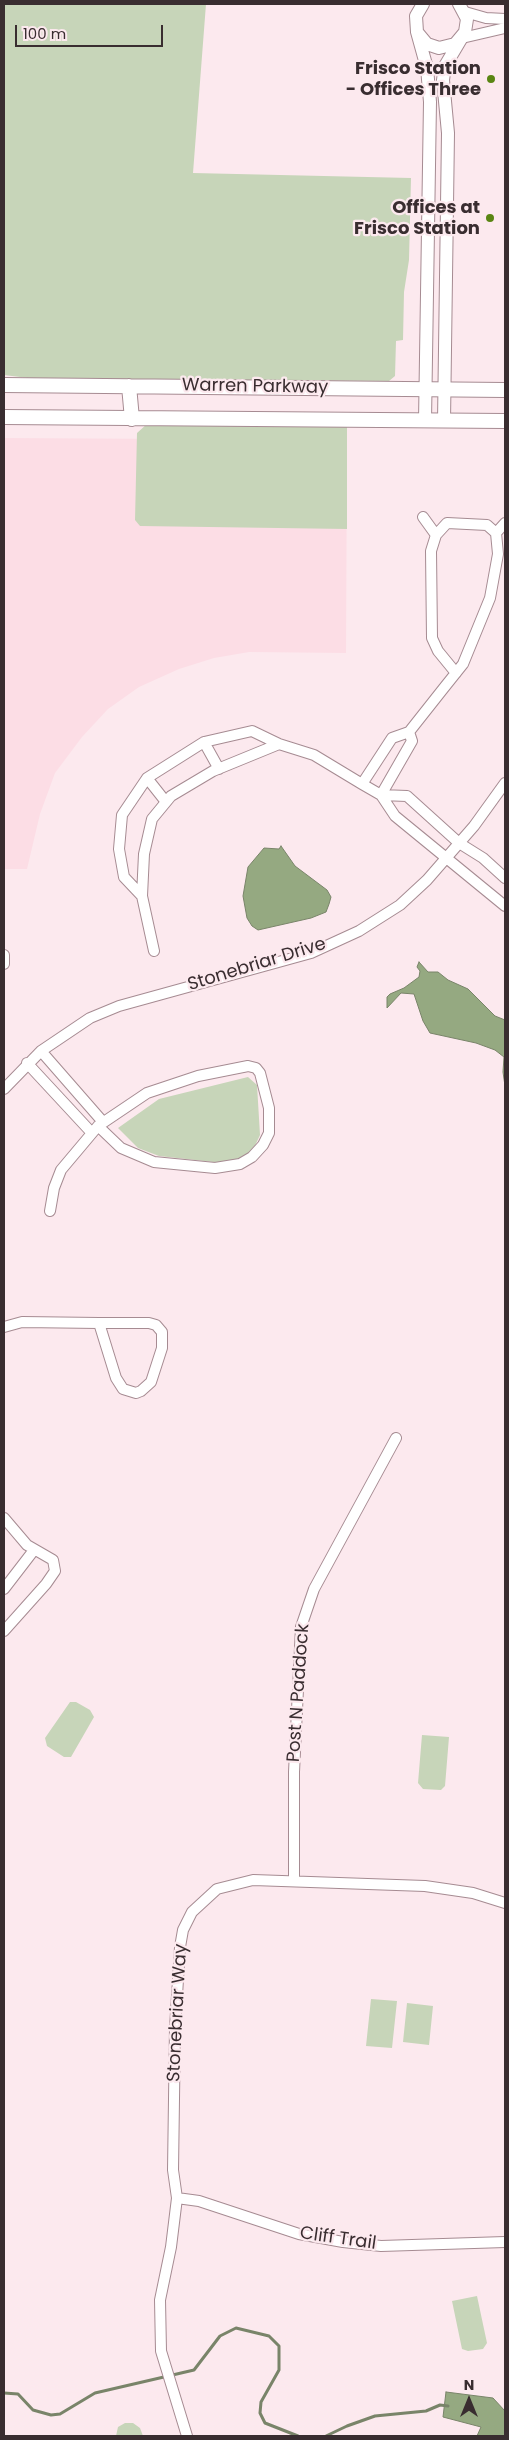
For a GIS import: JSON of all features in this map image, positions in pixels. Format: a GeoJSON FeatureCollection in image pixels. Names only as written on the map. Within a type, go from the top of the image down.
{"type":"FeatureCollection","features":[{"type":"Feature","properties":{"kind":"main road","name":"Warren Parkway"},"geometry":{"type":"LineString","coordinates":[[4,385],[505,390]]}},
{"type":"Feature","properties":{"kind":"main road"},"geometry":{"type":"LineString","coordinates":[[129,386],[132,419]]}},
{"type":"Feature","properties":{"kind":"main road","name":"Warren Parkway"},"geometry":{"type":"LineString","coordinates":[[4,417],[505,421]]}},
{"type":"Feature","properties":{"kind":"street"},"geometry":{"type":"LineString","coordinates":[[421,5],[415,19],[429,85],[430,150],[425,421]]}},
{"type":"Feature","properties":{"kind":"street"},"geometry":{"type":"LineString","coordinates":[[463,7],[486,18],[505,19]]}},
{"type":"Feature","properties":{"kind":"street"},"geometry":{"type":"LineString","coordinates":[[444,421],[448,150],[443,80],[445,66],[467,26],[463,7]]}},
{"type":"Feature","properties":{"kind":"street"},"geometry":{"type":"LineString","coordinates":[[417,32],[427,44],[439,48],[451,46],[461,39],[505,28]]}},
{"type":"Feature","properties":{"kind":"street"},"geometry":{"type":"LineString","coordinates":[[430,150],[448,150]]}},
{"type":"Feature","properties":{"kind":"street"},"geometry":{"type":"LineString","coordinates":[[423,517],[436,535]]}},
{"type":"Feature","properties":{"kind":"street"},"geometry":{"type":"LineString","coordinates":[[362,784],[392,738],[409,732],[456,673],[463,664],[490,598],[498,554],[496,533],[487,526],[448,523],[436,535],[430,551],[432,638],[438,651],[456,673]]}},
{"type":"Feature","properties":{"kind":"street"},"geometry":{"type":"LineString","coordinates":[[496,533],[505,523]]}},
{"type":"Feature","properties":{"kind":"street"},"geometry":{"type":"LineString","coordinates":[[142,896],[124,877],[119,849],[122,816],[147,778],[204,742],[252,731],[279,744],[314,755],[380,795],[394,816],[505,906]]}},
{"type":"Feature","properties":{"kind":"street"},"geometry":{"type":"LineString","coordinates":[[380,795],[412,741],[409,732]]}},
{"type":"Feature","properties":{"kind":"street"},"geometry":{"type":"LineString","coordinates":[[204,742],[218,769]]}},
{"type":"Feature","properties":{"kind":"street"},"geometry":{"type":"LineString","coordinates":[[154,951],[142,896],[144,854],[152,819],[172,796],[218,769],[279,744]]}},
{"type":"Feature","properties":{"kind":"street"},"geometry":{"type":"LineString","coordinates":[[147,778],[166,802]]}},
{"type":"Feature","properties":{"kind":"street","name":"Stonebriar Drive"},"geometry":{"type":"LineString","coordinates":[[4,1089],[41,1051],[90,1018],[119,1006],[311,953],[359,932],[400,905],[427,880],[459,843],[505,782]]}},
{"type":"Feature","properties":{"kind":"street"},"geometry":{"type":"LineString","coordinates":[[380,795],[407,796],[459,843],[483,858],[505,878]]}},
{"type":"Feature","properties":{"kind":"street"},"geometry":{"type":"LineString","coordinates":[[4,955],[4,964]]}},
{"type":"Feature","properties":{"kind":"street"},"geometry":{"type":"LineString","coordinates":[[41,1051],[97,1127]]}},
{"type":"Feature","properties":{"kind":"street"},"geometry":{"type":"LineString","coordinates":[[27,1064],[97,1127],[121,1148],[154,1162],[216,1168],[240,1164],[252,1157],[263,1145],[269,1133],[269,1108],[260,1073],[256,1068],[248,1066],[198,1076],[159,1088],[134,1101],[97,1127],[61,1170],[54,1188],[50,1212]]}},
{"type":"Feature","properties":{"kind":"street"},"geometry":{"type":"LineString","coordinates":[[4,1327],[22,1322],[149,1323],[156,1325],[162,1332],[162,1348],[151,1382],[142,1391],[136,1393],[123,1389],[116,1378],[99,1323]]}},
{"type":"Feature","properties":{"kind":"street","name":"Post N Paddock"},"geometry":{"type":"LineString","coordinates":[[294,1879],[294,1772],[301,1627],[314,1589],[396,1438]]}},
{"type":"Feature","properties":{"kind":"street"},"geometry":{"type":"LineString","coordinates":[[4,1518],[34,1550],[53,1560],[55,1571],[46,1584],[4,1631]]}},
{"type":"Feature","properties":{"kind":"street"},"geometry":{"type":"LineString","coordinates":[[4,1589],[34,1550]]}},
{"type":"Feature","properties":{"kind":"street","name":"Stonebriar Way"},"geometry":{"type":"LineString","coordinates":[[187,2436],[168,2380],[161,2351],[160,2300],[171,2244],[177,2198],[173,2170],[175,2028],[180,1947],[184,1930],[192,1912],[217,1889],[253,1880],[294,1879],[424,1886],[473,1893],[505,1903]]}},
{"type":"Feature","properties":{"kind":"street","name":"Cliff Trail"},"geometry":{"type":"LineString","coordinates":[[177,2198],[199,2201],[299,2234],[343,2242],[381,2246],[505,2242]]}},
{"type":"Feature","properties":{"kind":"shaded area"},"geometry":{"type":"Polygon","coordinates":[[[4,4],[206,4],[193,173],[411,178],[409,260],[404,292],[403,340],[396,341],[395,376],[389,381],[36,379],[4,375],[4,4]]]}},
{"type":"Feature","properties":{"kind":"shaded area"},"geometry":{"type":"Polygon","coordinates":[[[147,424],[347,426],[347,529],[140,526],[135,520],[137,433],[147,424]]]}},
{"type":"Feature","properties":{"kind":"shaded area"},"geometry":{"type":"Polygon","coordinates":[[[4,438],[347,440],[346,653],[249,652],[214,658],[179,669],[139,687],[108,709],[82,737],[55,773],[40,814],[27,869],[4,869],[4,438]]]}},
{"type":"Feature","properties":{"kind":"shaded area"},"geometry":{"type":"Polygon","coordinates":[[[281,846],[295,866],[327,890],[331,897],[326,912],[311,918],[258,930],[252,926],[247,918],[243,896],[248,867],[264,848],[279,849],[281,846]]]}},
{"type":"Feature","properties":{"kind":"shaded area"},"geometry":{"type":"Polygon","coordinates":[[[419,962],[428,972],[438,972],[448,980],[468,989],[495,1016],[505,1020],[505,1086],[503,1072],[504,1057],[495,1050],[476,1043],[430,1033],[423,1021],[414,994],[401,993],[387,1008],[387,997],[390,994],[404,988],[419,977],[420,971],[417,967],[419,962]]]}},
{"type":"Feature","properties":{"kind":"shaded area"},"geometry":{"type":"Polygon","coordinates":[[[248,1077],[257,1085],[260,1135],[253,1150],[242,1159],[222,1163],[159,1156],[138,1148],[118,1128],[159,1099],[248,1077]]]}},
{"type":"Feature","properties":{"kind":"shaded area"},"geometry":{"type":"Polygon","coordinates":[[[70,1702],[76,1702],[90,1710],[94,1717],[71,1757],[64,1757],[47,1746],[45,1738],[70,1702]]]}},
{"type":"Feature","properties":{"kind":"shaded area"},"geometry":{"type":"Polygon","coordinates":[[[422,1735],[449,1737],[445,1786],[441,1790],[423,1789],[418,1783],[422,1735]]]}},
{"type":"Feature","properties":{"kind":"shaded area"},"geometry":{"type":"Polygon","coordinates":[[[371,1999],[397,2001],[392,2048],[366,2046],[371,1999]]]}},
{"type":"Feature","properties":{"kind":"shaded area"},"geometry":{"type":"Polygon","coordinates":[[[407,2003],[433,2006],[429,2045],[403,2042],[407,2003]]]}},
{"type":"Feature","properties":{"kind":"shaded area"},"geometry":{"type":"Polygon","coordinates":[[[477,2296],[487,2343],[483,2349],[468,2351],[462,2349],[452,2301],[477,2296]]]}},
{"type":"Feature","properties":{"kind":"shaded area"},"geometry":{"type":"Polygon","coordinates":[[[446,2392],[493,2398],[505,2411],[505,2436],[477,2436],[481,2427],[443,2417],[446,2392]]]}},
{"type":"Feature","properties":{"kind":"shaded area"},"geometry":{"type":"Polygon","coordinates":[[[125,2423],[133,2423],[140,2428],[143,2436],[116,2436],[118,2427],[125,2423]]]}},
{"type":"Feature","properties":{"kind":"waterway"},"geometry":{"type":"LineString","coordinates":[[4,2393],[18,2394],[33,2410],[51,2415],[60,2414],[95,2393],[194,2370],[220,2336],[236,2328],[269,2336],[279,2346],[279,2370],[261,2402],[260,2413],[265,2423],[298,2436]]}},
{"type":"Feature","properties":{"kind":"waterway"},"geometry":{"type":"LineString","coordinates":[[326,2436],[375,2416],[426,2411],[440,2405],[448,2406]]}},
{"type":"Feature","properties":{"kind":"place","name":"Frisco Station - Offices Three"},"geometry":{"type":"Point","coordinates":[491,79]}},
{"type":"Feature","properties":{"kind":"place","name":"Offices at Frisco Station"},"geometry":{"type":"Point","coordinates":[490,218]}}]}
